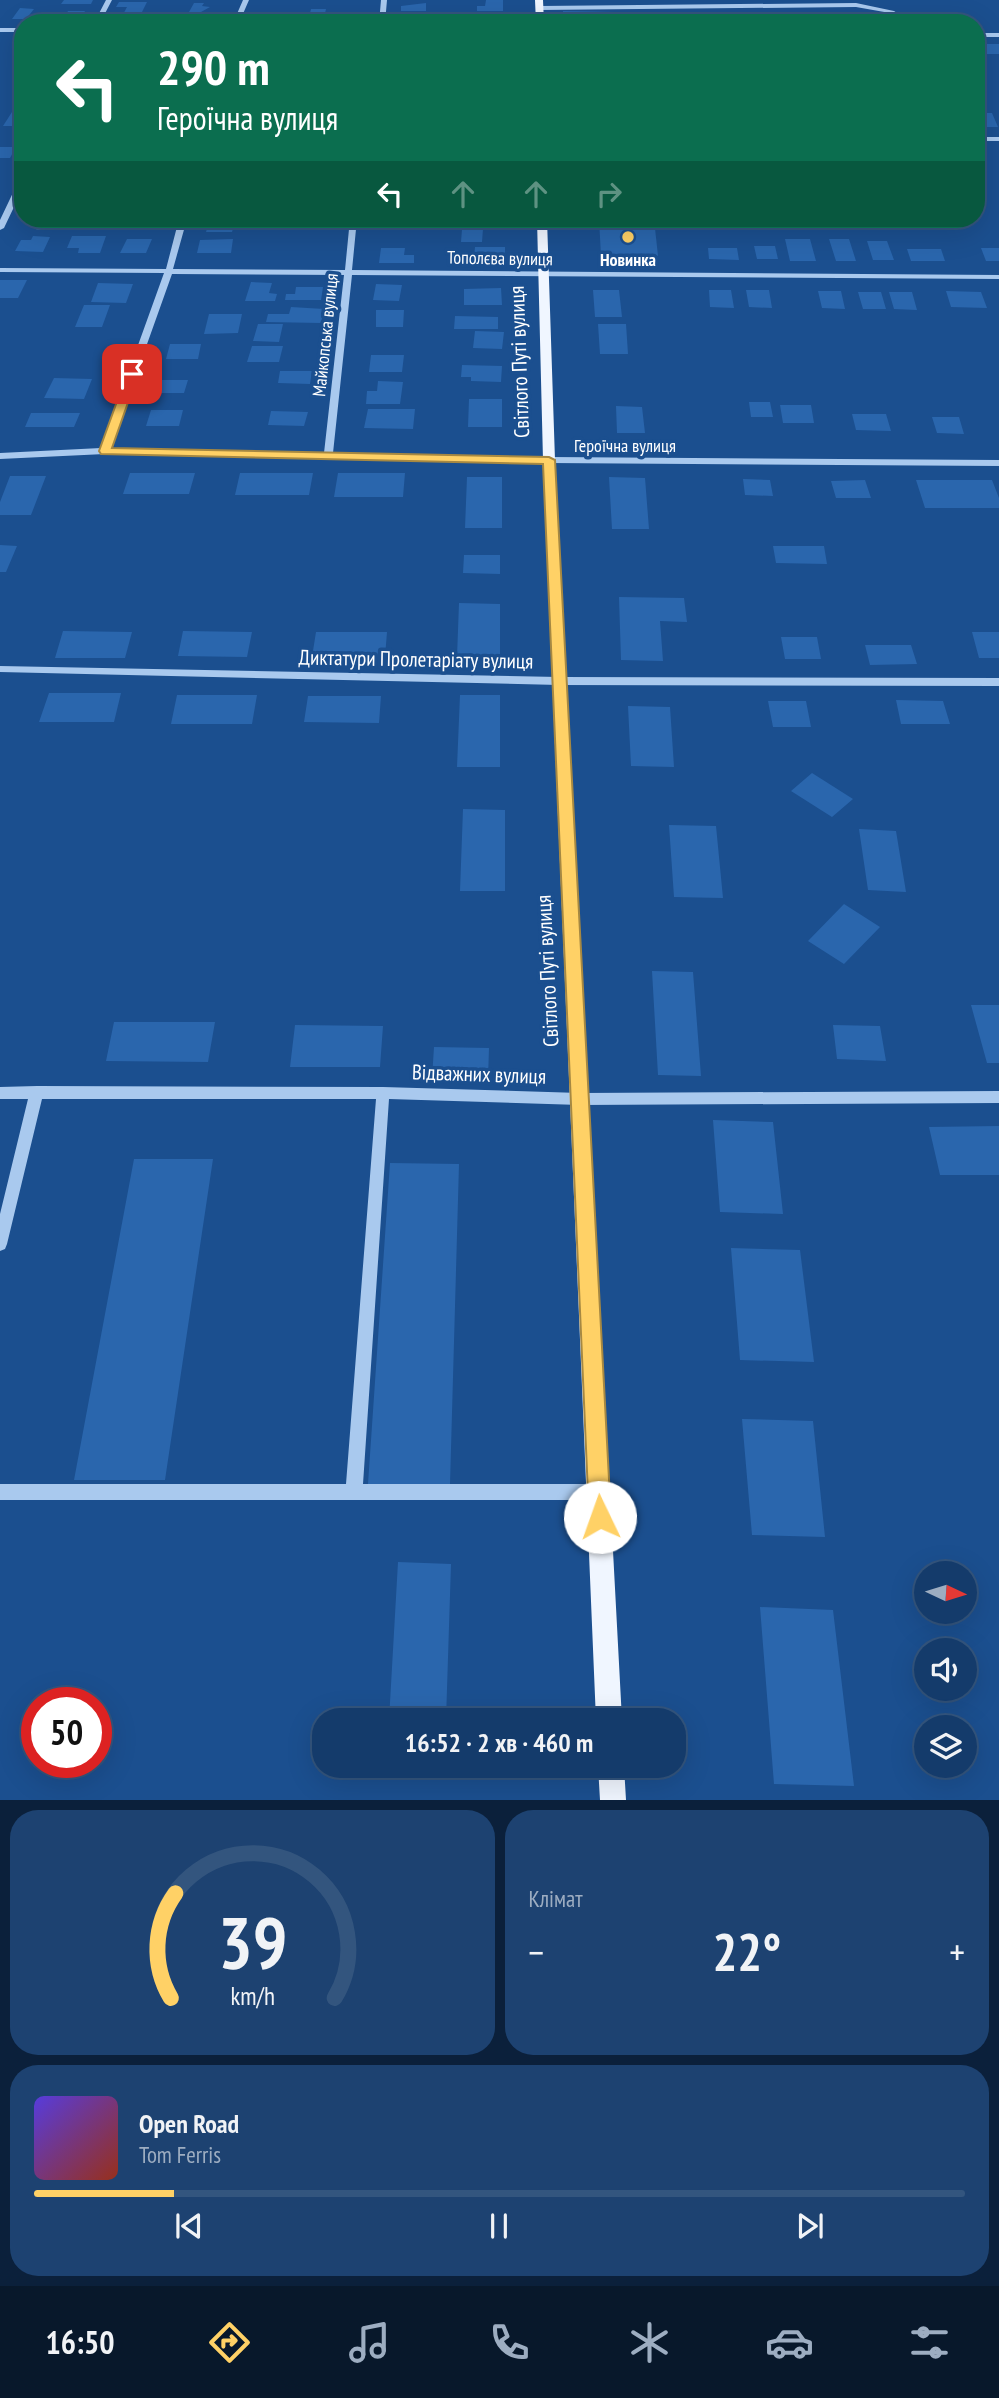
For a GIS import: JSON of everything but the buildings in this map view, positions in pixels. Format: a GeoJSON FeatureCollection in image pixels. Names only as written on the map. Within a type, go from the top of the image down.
{"type":"FeatureCollection","features":[{"type":"Feature","properties":{"kind":"main road","name":"Світлого Путі вулиця"},"geometry":{"type":"LineString","coordinates":[[542,228],[549,460],[608,1708]]}},
{"type":"Feature","properties":{"kind":"main road"},"geometry":{"type":"LineString","coordinates":[[612,1778],[613,1800]]}},
{"type":"Feature","properties":{"kind":"street"},"geometry":{"type":"LineString","coordinates":[[539,4],[856,5],[895,14]]}},
{"type":"Feature","properties":{"kind":"street"},"geometry":{"type":"LineString","coordinates":[[0,30],[11,30]]}},
{"type":"Feature","properties":{"kind":"street"},"geometry":{"type":"LineString","coordinates":[[5,37],[11,30]]}},
{"type":"Feature","properties":{"kind":"street"},"geometry":{"type":"LineString","coordinates":[[0,228],[14,199]]}},
{"type":"Feature","properties":{"kind":"street"},"geometry":{"type":"LineString","coordinates":[[105,451],[169,271],[181,228]]}},
{"type":"Feature","properties":{"kind":"street","name":"Майкопська вулиця"},"geometry":{"type":"LineString","coordinates":[[328,455],[354,228]]}},
{"type":"Feature","properties":{"kind":"street","name":"Тополєва вулиця"},"geometry":{"type":"LineString","coordinates":[[0,270],[999,277]]}},
{"type":"Feature","properties":{"kind":"street","name":"Героїчна вулиця"},"geometry":{"type":"LineString","coordinates":[[1,459],[105,451],[549,460],[999,463]]}},
{"type":"Feature","properties":{"kind":"street","name":"Диктатури Пролетаріату вулиця"},"geometry":{"type":"LineString","coordinates":[[0,669],[559,681],[999,682]]}},
{"type":"Feature","properties":{"kind":"street"},"geometry":{"type":"LineString","coordinates":[[0,1244],[37,1092]]}},
{"type":"Feature","properties":{"kind":"street","name":"Відважних вулиця"},"geometry":{"type":"LineString","coordinates":[[0,1093],[383,1093],[580,1098],[999,1097]]}},
{"type":"Feature","properties":{"kind":"street"},"geometry":{"type":"LineString","coordinates":[[354,1493],[383,1093]]}},
{"type":"Feature","properties":{"kind":"street"},"geometry":{"type":"LineString","coordinates":[[0,1492],[599,1492]]}},
{"type":"Feature","properties":{"kind":"place","name":"Новинка"},"geometry":{"type":"Point","coordinates":[628,237]}},
{"type":"Feature","properties":{"kind":"route"},"geometry":{"type":"LineString","coordinates":[[132,374],[105,451],[549,460],[600,1517]]}}]}
